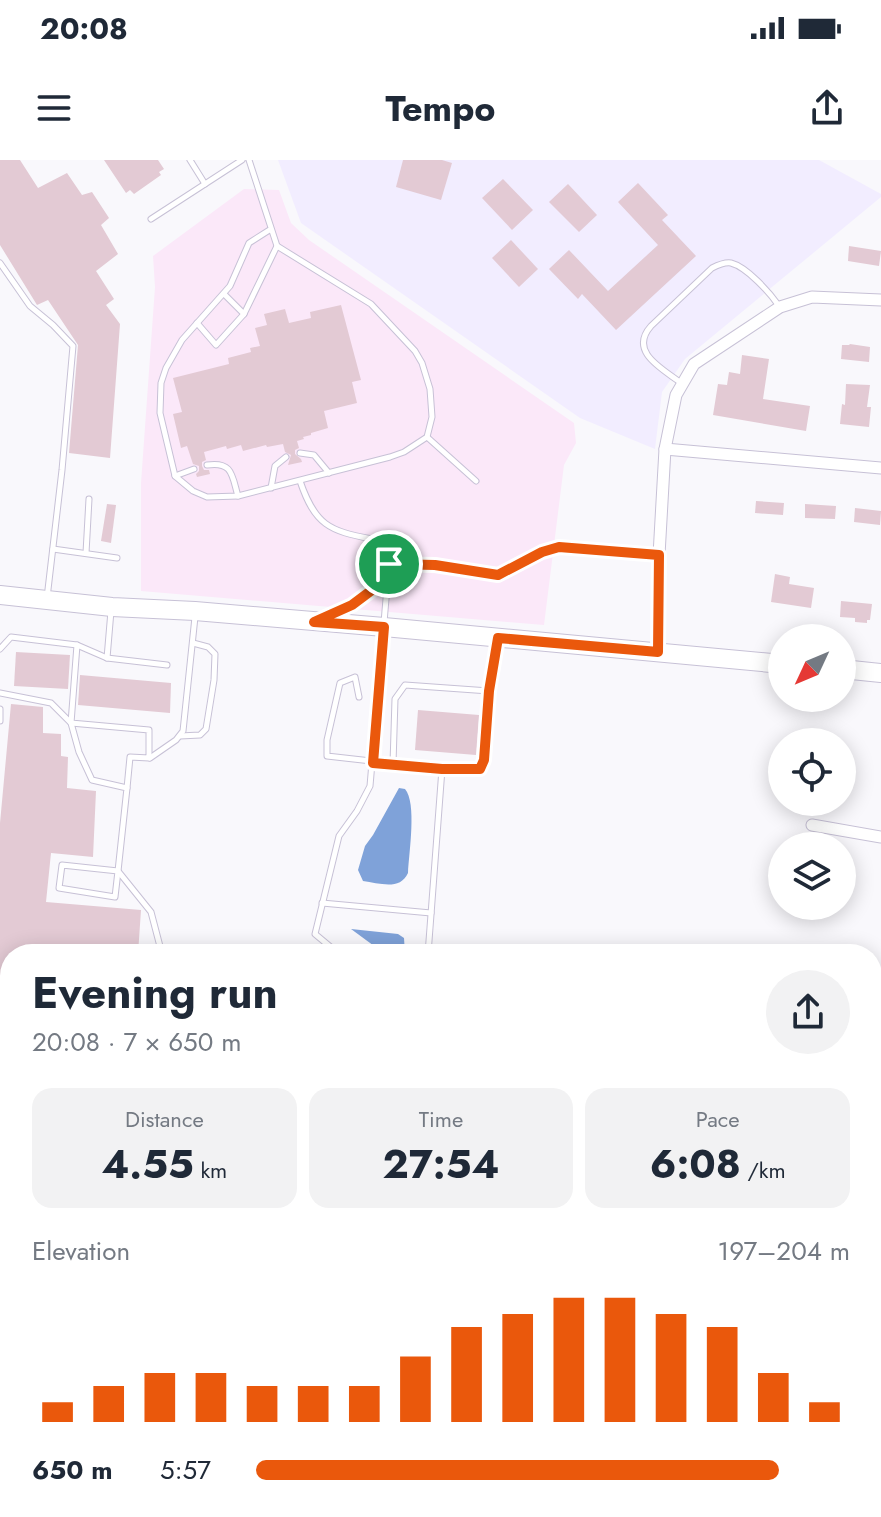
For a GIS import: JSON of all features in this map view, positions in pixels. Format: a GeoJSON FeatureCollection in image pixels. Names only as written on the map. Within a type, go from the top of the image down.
{"type":"FeatureCollection","features":[{"type":"Feature","properties":{"kind":"main road"},"geometry":{"type":"LineString","coordinates":[[0,595],[768,663]]}},
{"type":"Feature","properties":{"kind":"main road"},"geometry":{"type":"LineString","coordinates":[[856,670],[881,673]]}},
{"type":"Feature","properties":{"kind":"street"},"geometry":{"type":"LineString","coordinates":[[658,652],[665,449],[676,395],[694,364],[780,307],[812,297],[881,300]]}},
{"type":"Feature","properties":{"kind":"street"},"geometry":{"type":"LineString","coordinates":[[665,449],[881,468]]}},
{"type":"Feature","properties":{"kind":"street"},"geometry":{"type":"LineString","coordinates":[[812,825],[881,837]]}},
{"type":"Feature","properties":{"kind":"lane"},"geometry":{"type":"LineString","coordinates":[[190,160],[205,184]]}},
{"type":"Feature","properties":{"kind":"lane"},"geometry":{"type":"LineString","coordinates":[[151,219],[242,160]]}},
{"type":"Feature","properties":{"kind":"lane"},"geometry":{"type":"LineString","coordinates":[[249,160],[277,246],[371,304],[415,351],[430,389],[432,417],[427,437],[404,452],[238,496],[207,497],[193,491],[175,476],[160,413],[161,383],[172,353],[224,294],[249,243],[271,229]]}},
{"type":"Feature","properties":{"kind":"lane"},"geometry":{"type":"LineString","coordinates":[[197,323],[216,345],[244,314],[277,246]]}},
{"type":"Feature","properties":{"kind":"lane"},"geometry":{"type":"LineString","coordinates":[[0,263],[30,306],[73,346],[47,599]]}},
{"type":"Feature","properties":{"kind":"lane"},"geometry":{"type":"LineString","coordinates":[[682,384],[647,355],[643,347],[644,337],[651,326],[712,268],[730,263],[740,268],[763,287],[780,307]]}},
{"type":"Feature","properties":{"kind":"lane"},"geometry":{"type":"LineString","coordinates":[[224,294],[244,314]]}},
{"type":"Feature","properties":{"kind":"lane"},"geometry":{"type":"LineString","coordinates":[[427,437],[476,481]]}},
{"type":"Feature","properties":{"kind":"lane"},"geometry":{"type":"LineString","coordinates":[[300,453],[314,455],[329,473]]}},
{"type":"Feature","properties":{"kind":"lane"},"geometry":{"type":"LineString","coordinates":[[271,488],[275,466],[286,457]]}},
{"type":"Feature","properties":{"kind":"lane"},"geometry":{"type":"LineString","coordinates":[[207,465],[222,464],[229,469],[238,496]]}},
{"type":"Feature","properties":{"kind":"lane"},"geometry":{"type":"LineString","coordinates":[[175,476],[194,469]]}},
{"type":"Feature","properties":{"kind":"lane"},"geometry":{"type":"LineString","coordinates":[[300,481],[311,509],[324,523],[344,534],[372,539],[389,564],[370,786],[339,836],[315,934],[327,944]]}},
{"type":"Feature","properties":{"kind":"lane"},"geometry":{"type":"LineString","coordinates":[[86,553],[89,499]]}},
{"type":"Feature","properties":{"kind":"lane"},"geometry":{"type":"LineString","coordinates":[[389,564],[435,565],[498,575],[542,552],[559,547],[659,555]]}},
{"type":"Feature","properties":{"kind":"lane"},"geometry":{"type":"LineString","coordinates":[[53,549],[117,558]]}},
{"type":"Feature","properties":{"kind":"lane"},"geometry":{"type":"LineString","coordinates":[[314,622],[352,605],[376,587],[389,564]]}},
{"type":"Feature","properties":{"kind":"lane"},"geometry":{"type":"LineString","coordinates":[[107,658],[112,607]]}},
{"type":"Feature","properties":{"kind":"lane"},"geometry":{"type":"LineString","coordinates":[[159,944],[151,912],[118,871],[62,865],[59,888],[115,897],[118,871],[127,788],[130,757],[149,758],[176,740],[183,731],[195,611]]}},
{"type":"Feature","properties":{"kind":"lane"},"geometry":{"type":"LineString","coordinates":[[0,649],[11,637],[77,645],[107,658],[167,665]]}},
{"type":"Feature","properties":{"kind":"lane"},"geometry":{"type":"LineString","coordinates":[[359,697],[355,677],[340,683],[327,740],[327,756],[442,769],[480,769],[484,760],[489,691],[498,638]]}},
{"type":"Feature","properties":{"kind":"lane"},"geometry":{"type":"LineString","coordinates":[[179,736],[200,735],[206,729],[214,680],[215,654],[208,647],[192,643]]}},
{"type":"Feature","properties":{"kind":"lane"},"geometry":{"type":"LineString","coordinates":[[77,645],[71,723],[79,752],[92,780],[127,788]]}},
{"type":"Feature","properties":{"kind":"lane"},"geometry":{"type":"LineString","coordinates":[[393,764],[395,699],[405,685],[489,691]]}},
{"type":"Feature","properties":{"kind":"lane"},"geometry":{"type":"LineString","coordinates":[[0,693],[51,703],[71,723],[149,730],[149,758]]}},
{"type":"Feature","properties":{"kind":"lane"},"geometry":{"type":"LineString","coordinates":[[0,709],[0,721]]}},
{"type":"Feature","properties":{"kind":"lane"},"geometry":{"type":"LineString","coordinates":[[429,944],[442,769]]}},
{"type":"Feature","properties":{"kind":"lane"},"geometry":{"type":"LineString","coordinates":[[322,903],[431,913]]}},
{"type":"Feature","properties":{"kind":"shaded area"},"geometry":{"type":"Polygon","coordinates":[[[278,160],[819,160],[881,194],[881,197],[685,359],[662,392],[655,449],[580,418],[301,223],[278,160]]]}},
{"type":"Feature","properties":{"kind":"shaded area"},"geometry":{"type":"Polygon","coordinates":[[[244,189],[279,190],[291,223],[309,240],[574,423],[576,443],[564,465],[544,625],[141,591],[141,483],[155,287],[153,256],[244,189]]]}},
{"type":"Feature","properties":{"kind":"water"},"geometry":{"type":"Polygon","coordinates":[[[399,788],[405,789],[411,805],[408,873],[394,884],[363,881],[358,870],[365,846],[399,788]]]}},
{"type":"Feature","properties":{"kind":"water"},"geometry":{"type":"Polygon","coordinates":[[[351,929],[398,934],[404,938],[404,944],[371,944],[351,929]]]}},
{"type":"Feature","properties":{"kind":"building"},"geometry":{"type":"Polygon","coordinates":[[[0,160],[20,160],[38,188],[67,173],[82,195],[92,192],[109,218],[101,225],[118,254],[96,271],[114,299],[106,305],[120,324],[110,458],[69,453],[78,345],[48,300],[37,305],[0,245],[0,160]]]}},
{"type":"Feature","properties":{"kind":"building"},"geometry":{"type":"Polygon","coordinates":[[[104,160],[158,160],[164,169],[159,172],[161,175],[134,194],[130,190],[126,193],[104,160]]]}},
{"type":"Feature","properties":{"kind":"building"},"geometry":{"type":"Polygon","coordinates":[[[403,160],[452,163],[441,200],[396,187],[403,160]]]}},
{"type":"Feature","properties":{"kind":"building"},"geometry":{"type":"Polygon","coordinates":[[[503,179],[533,210],[512,230],[482,198],[503,179]]]}},
{"type":"Feature","properties":{"kind":"building"},"geometry":{"type":"Polygon","coordinates":[[[638,183],[668,215],[662,220],[696,256],[616,330],[582,294],[578,299],[549,269],[569,250],[608,291],[658,245],[618,202],[638,183]]]}},
{"type":"Feature","properties":{"kind":"building"},"geometry":{"type":"Polygon","coordinates":[[[568,184],[597,215],[579,232],[549,202],[568,184]]]}},
{"type":"Feature","properties":{"kind":"building"},"geometry":{"type":"Polygon","coordinates":[[[511,240],[538,269],[519,287],[492,258],[511,240]]]}},
{"type":"Feature","properties":{"kind":"building"},"geometry":{"type":"Polygon","coordinates":[[[849,246],[881,251],[879,266],[848,261],[849,246]]]}},
{"type":"Feature","properties":{"kind":"building"},"geometry":{"type":"Polygon","coordinates":[[[341,305],[361,380],[352,382],[357,403],[324,411],[328,428],[297,441],[299,448],[295,454],[302,462],[288,465],[291,455],[285,452],[283,444],[243,451],[241,445],[227,449],[226,446],[204,452],[206,460],[202,466],[210,474],[197,477],[199,466],[193,464],[187,446],[181,448],[173,414],[182,412],[173,378],[229,364],[228,358],[251,352],[250,348],[260,346],[255,328],[267,325],[264,314],[285,309],[289,323],[311,318],[310,312],[341,305]]]}},
{"type":"Feature","properties":{"kind":"building"},"geometry":{"type":"Polygon","coordinates":[[[842,345],[870,347],[869,362],[841,359],[842,345]]]}},
{"type":"Feature","properties":{"kind":"building"},"geometry":{"type":"Polygon","coordinates":[[[742,355],[769,359],[763,399],[810,406],[806,431],[713,415],[718,384],[727,385],[729,372],[740,374],[742,355]]]}},
{"type":"Feature","properties":{"kind":"building"},"geometry":{"type":"Polygon","coordinates":[[[846,384],[870,385],[867,407],[871,407],[869,427],[840,424],[846,384]]]}},
{"type":"Feature","properties":{"kind":"building"},"geometry":{"type":"Polygon","coordinates":[[[756,501],[784,503],[783,515],[755,513],[756,501]]]}},
{"type":"Feature","properties":{"kind":"building"},"geometry":{"type":"Polygon","coordinates":[[[107,504],[116,505],[111,543],[101,541],[107,504]]]}},
{"type":"Feature","properties":{"kind":"building"},"geometry":{"type":"Polygon","coordinates":[[[805,504],[836,506],[835,519],[805,518],[805,504]]]}},
{"type":"Feature","properties":{"kind":"building"},"geometry":{"type":"Polygon","coordinates":[[[855,508],[881,511],[880,525],[854,522],[855,508]]]}},
{"type":"Feature","properties":{"kind":"building"},"geometry":{"type":"Polygon","coordinates":[[[775,574],[790,577],[789,584],[814,588],[811,608],[771,602],[775,574]]]}},
{"type":"Feature","properties":{"kind":"building"},"geometry":{"type":"Polygon","coordinates":[[[841,601],[872,604],[870,620],[867,623],[855,622],[855,618],[840,617],[841,601]]]}},
{"type":"Feature","properties":{"kind":"building"},"geometry":{"type":"Polygon","coordinates":[[[16,652],[70,655],[68,689],[14,686],[16,652]]]}},
{"type":"Feature","properties":{"kind":"building"},"geometry":{"type":"Polygon","coordinates":[[[80,675],[171,683],[170,713],[78,705],[80,675]]]}},
{"type":"Feature","properties":{"kind":"building"},"geometry":{"type":"Polygon","coordinates":[[[11,704],[43,707],[43,733],[61,734],[61,756],[68,757],[67,788],[96,791],[93,857],[51,853],[46,902],[141,910],[139,944],[0,944],[0,823],[11,704]]]}},
{"type":"Feature","properties":{"kind":"building"},"geometry":{"type":"Polygon","coordinates":[[[418,710],[479,715],[476,755],[415,750],[418,710]]]}},
{"type":"Feature","properties":{"kind":"route"},"geometry":{"type":"LineString","coordinates":[[559,547],[659,555],[658,652],[498,638],[489,691],[484,760],[480,769],[373,763],[384,627],[314,622],[352,605],[376,587],[389,564],[435,565],[498,575],[542,552],[559,547]]}}]}
